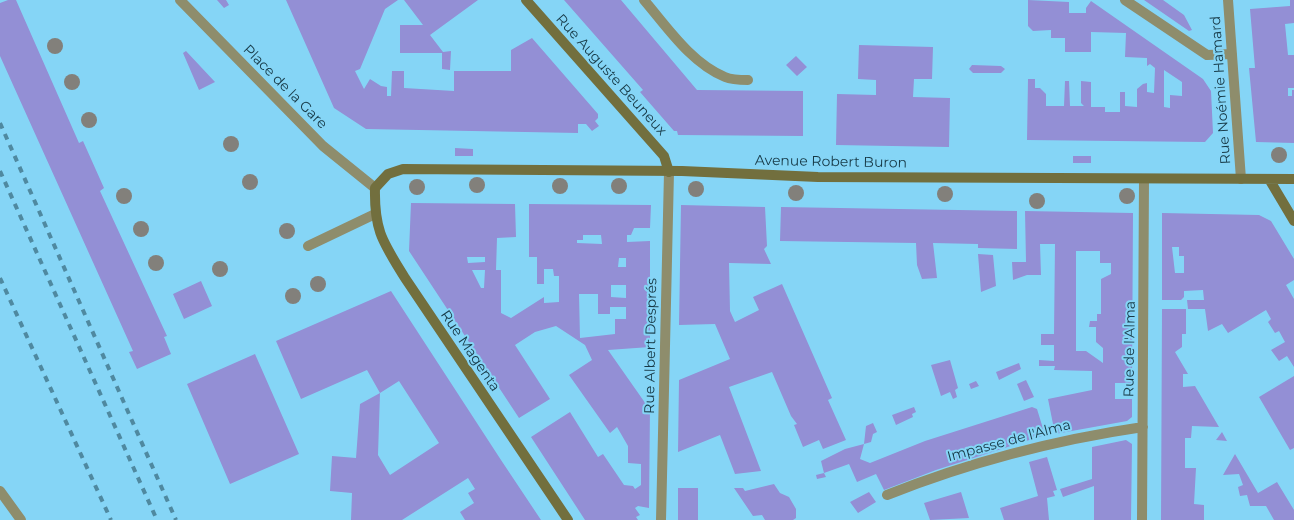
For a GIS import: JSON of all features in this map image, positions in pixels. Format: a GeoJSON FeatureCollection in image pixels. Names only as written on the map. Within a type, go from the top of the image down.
{"type":"FeatureCollection","features":[{"type":"Feature","properties":{"kind":"main road","name":"Rue Auguste Beuneux"},"geometry":{"type":"LineString","coordinates":[[526,0],[664,156],[669,172]]}},
{"type":"Feature","properties":{"kind":"main road","name":"Avenue Robert Buron"},"geometry":{"type":"LineString","coordinates":[[375,188],[388,174],[403,170],[669,172],[818,177],[1294,179]]}},
{"type":"Feature","properties":{"kind":"main road"},"geometry":{"type":"LineString","coordinates":[[1269,179],[1294,221]]}},
{"type":"Feature","properties":{"kind":"main road","name":"Rue Magenta"},"geometry":{"type":"LineString","coordinates":[[375,188],[375,214],[380,237],[405,278],[568,520]]}},
{"type":"Feature","properties":{"kind":"street","name":"Place de la Gare"},"geometry":{"type":"LineString","coordinates":[[180,0],[324,146],[375,188]]}},
{"type":"Feature","properties":{"kind":"street"},"geometry":{"type":"LineString","coordinates":[[644,0],[685,48],[712,71],[728,78],[748,80]]}},
{"type":"Feature","properties":{"kind":"street"},"geometry":{"type":"LineString","coordinates":[[1125,0],[1207,55],[1232,54]]}},
{"type":"Feature","properties":{"kind":"street","name":"Rue Noémie Hamard"},"geometry":{"type":"LineString","coordinates":[[1228,0],[1241,179]]}},
{"type":"Feature","properties":{"kind":"street","name":"Rue Albert Després"},"geometry":{"type":"LineString","coordinates":[[661,520],[669,172]]}},
{"type":"Feature","properties":{"kind":"street","name":"Rue de l'Alma"},"geometry":{"type":"LineString","coordinates":[[1142,520],[1144,179]]}},
{"type":"Feature","properties":{"kind":"street"},"geometry":{"type":"LineString","coordinates":[[308,246],[375,214]]}},
{"type":"Feature","properties":{"kind":"street","name":"Impasse de l'Alma"},"geometry":{"type":"LineString","coordinates":[[887,496],[943,473],[1008,453],[1084,436],[1143,427]]}},
{"type":"Feature","properties":{"kind":"street"},"geometry":{"type":"LineString","coordinates":[[0,491],[21,520]]}},
{"type":"Feature","properties":{"kind":"building"},"geometry":{"type":"Polygon","coordinates":[[[16,0],[79,143],[83,141],[104,188],[100,191],[167,336],[164,337],[171,354],[137,369],[129,352],[133,351],[0,56],[0,3],[16,0]]]}},
{"type":"Feature","properties":{"kind":"building"},"geometry":{"type":"Polygon","coordinates":[[[217,0],[226,0],[229,5],[224,8],[217,0]]]}},
{"type":"Feature","properties":{"kind":"building"},"geometry":{"type":"Polygon","coordinates":[[[286,0],[398,0],[385,9],[360,69],[355,71],[364,89],[370,79],[381,86],[387,87],[387,96],[391,96],[392,71],[404,71],[404,88],[454,91],[454,71],[511,71],[511,50],[532,38],[598,114],[598,118],[595,121],[599,126],[592,131],[586,124],[578,124],[578,133],[366,129],[334,108],[286,0]]]}},
{"type":"Feature","properties":{"kind":"building"},"geometry":{"type":"Polygon","coordinates":[[[404,0],[478,0],[430,35],[443,52],[451,51],[450,70],[442,69],[442,53],[400,53],[400,25],[423,25],[404,0]]]}},
{"type":"Feature","properties":{"kind":"building"},"geometry":{"type":"Polygon","coordinates":[[[564,0],[621,0],[697,90],[803,91],[803,136],[678,135],[677,131],[674,131],[640,92],[643,90],[564,0]]]}},
{"type":"Feature","properties":{"kind":"building"},"geometry":{"type":"Polygon","coordinates":[[[1028,0],[1069,2],[1069,13],[1086,13],[1086,8],[1091,1],[1203,79],[1211,91],[1213,133],[1205,142],[1027,140],[1028,79],[1035,79],[1035,88],[1040,88],[1046,94],[1046,106],[1064,106],[1065,81],[1069,81],[1070,106],[1084,106],[1081,103],[1081,81],[1091,82],[1091,107],[1105,107],[1105,112],[1120,112],[1120,92],[1125,92],[1125,106],[1137,107],[1137,89],[1143,84],[1147,83],[1147,92],[1154,93],[1155,68],[1150,64],[1147,66],[1147,58],[1125,57],[1126,33],[1091,32],[1091,52],[1065,52],[1065,38],[1051,38],[1051,30],[1033,31],[1028,26],[1028,0]],[[1164,70],[1164,107],[1170,108],[1170,95],[1182,96],[1182,82],[1164,70]]]}},
{"type":"Feature","properties":{"kind":"building"},"geometry":{"type":"Polygon","coordinates":[[[1144,0],[1163,0],[1184,15],[1192,30],[1189,31],[1144,0]]]}},
{"type":"Feature","properties":{"kind":"building"},"geometry":{"type":"Polygon","coordinates":[[[1290,0],[1294,0],[1294,23],[1285,24],[1288,55],[1294,55],[1294,88],[1288,88],[1288,96],[1292,96],[1292,90],[1294,90],[1294,143],[1256,142],[1249,68],[1255,68],[1250,9],[1290,6],[1290,0]]]}},
{"type":"Feature","properties":{"kind":"building"},"geometry":{"type":"Polygon","coordinates":[[[859,45],[933,47],[932,79],[914,79],[913,97],[950,98],[949,147],[836,145],[837,94],[876,95],[876,80],[858,79],[859,45]]]}},
{"type":"Feature","properties":{"kind":"building"},"geometry":{"type":"Polygon","coordinates":[[[186,51],[215,82],[199,90],[183,53],[186,51]]]}},
{"type":"Feature","properties":{"kind":"building"},"geometry":{"type":"Polygon","coordinates":[[[796,56],[807,67],[797,76],[786,65],[796,56]]]}},
{"type":"Feature","properties":{"kind":"building"},"geometry":{"type":"Polygon","coordinates":[[[972,65],[1001,66],[1005,69],[1001,73],[973,73],[969,69],[972,65]]]}},
{"type":"Feature","properties":{"kind":"building"},"geometry":{"type":"Polygon","coordinates":[[[455,148],[473,149],[473,156],[455,156],[455,148]]]}},
{"type":"Feature","properties":{"kind":"building"},"geometry":{"type":"Polygon","coordinates":[[[1073,156],[1091,156],[1091,163],[1073,163],[1073,156]]]}},
{"type":"Feature","properties":{"kind":"building"},"geometry":{"type":"Polygon","coordinates":[[[411,203],[515,204],[516,237],[497,238],[496,270],[501,270],[501,313],[511,318],[544,297],[544,303],[559,302],[559,276],[554,276],[553,269],[544,269],[544,284],[537,284],[537,257],[529,257],[529,204],[651,205],[650,228],[634,228],[631,235],[627,235],[627,242],[650,241],[650,347],[608,350],[648,407],[650,406],[649,508],[638,506],[635,508],[640,515],[636,517],[638,520],[585,520],[531,437],[570,412],[598,457],[603,454],[624,485],[633,486],[635,489],[641,485],[641,464],[628,463],[628,446],[617,427],[610,433],[569,375],[592,360],[585,345],[556,326],[535,332],[515,345],[550,399],[519,418],[409,251],[411,203]],[[583,235],[583,240],[577,240],[577,243],[602,244],[601,235],[583,235]],[[467,257],[468,263],[485,262],[485,257],[467,257]],[[619,258],[618,267],[626,267],[626,258],[619,258]],[[472,270],[481,288],[484,288],[485,270],[472,270]],[[611,285],[611,297],[626,298],[626,285],[611,285]],[[579,294],[580,338],[615,334],[615,319],[626,319],[626,307],[610,307],[610,314],[598,314],[598,294],[579,294]]]}},
{"type":"Feature","properties":{"kind":"building"},"geometry":{"type":"Polygon","coordinates":[[[681,205],[765,207],[767,246],[764,249],[771,264],[729,263],[730,311],[735,322],[759,310],[753,297],[782,284],[832,398],[828,400],[846,440],[823,449],[819,440],[803,447],[794,425],[797,424],[791,416],[772,372],[729,387],[761,471],[735,474],[720,435],[678,452],[679,380],[730,359],[715,324],[679,325],[681,205]]]}},
{"type":"Feature","properties":{"kind":"building"},"geometry":{"type":"Polygon","coordinates":[[[781,207],[1017,211],[1017,249],[978,248],[978,244],[933,243],[937,278],[922,279],[917,265],[916,243],[780,241],[781,207]]]}},
{"type":"Feature","properties":{"kind":"building"},"geometry":{"type":"Polygon","coordinates":[[[1025,211],[1133,213],[1132,383],[1115,383],[1115,399],[1132,399],[1132,417],[1127,421],[1055,434],[1048,399],[1092,390],[1092,371],[1054,370],[1055,366],[1039,366],[1039,360],[1054,361],[1054,345],[1041,345],[1041,334],[1054,334],[1055,244],[1040,244],[1041,275],[1027,275],[1013,280],[1012,262],[1026,262],[1025,211]],[[1076,251],[1076,351],[1086,351],[1103,363],[1103,348],[1096,342],[1096,327],[1089,327],[1090,321],[1097,321],[1097,314],[1101,314],[1101,279],[1111,274],[1111,263],[1100,263],[1100,251],[1076,251]]]}},
{"type":"Feature","properties":{"kind":"building"},"geometry":{"type":"Polygon","coordinates":[[[1162,213],[1259,215],[1271,221],[1294,259],[1294,280],[1286,285],[1294,299],[1294,367],[1287,356],[1279,361],[1271,350],[1285,342],[1279,331],[1275,333],[1268,322],[1271,319],[1266,310],[1228,333],[1222,324],[1208,331],[1205,309],[1188,309],[1187,300],[1204,300],[1203,290],[1184,291],[1184,297],[1181,300],[1162,300],[1162,213]],[[1172,247],[1175,273],[1184,273],[1184,256],[1179,256],[1179,247],[1172,247]]]}},
{"type":"Feature","properties":{"kind":"building"},"geometry":{"type":"Polygon","coordinates":[[[978,254],[993,255],[996,286],[981,292],[978,254]]]}},
{"type":"Feature","properties":{"kind":"building"},"geometry":{"type":"Polygon","coordinates":[[[201,281],[212,306],[184,319],[173,294],[201,281]]]}},
{"type":"Feature","properties":{"kind":"building"},"geometry":{"type":"Polygon","coordinates":[[[391,291],[541,520],[465,520],[460,512],[474,503],[468,493],[475,489],[468,478],[402,520],[351,520],[352,493],[330,491],[332,456],[356,458],[360,404],[380,393],[367,370],[301,399],[276,341],[391,291]],[[399,381],[380,393],[378,455],[390,475],[439,443],[399,381]]]}},
{"type":"Feature","properties":{"kind":"building"},"geometry":{"type":"Polygon","coordinates":[[[1162,309],[1186,309],[1186,334],[1182,334],[1182,347],[1175,352],[1188,374],[1183,374],[1183,387],[1195,386],[1219,427],[1192,426],[1191,438],[1185,438],[1185,468],[1196,468],[1194,504],[1204,505],[1204,520],[1161,520],[1162,309]]]}},
{"type":"Feature","properties":{"kind":"building"},"geometry":{"type":"Polygon","coordinates":[[[255,354],[299,454],[230,484],[187,384],[255,354]]]}},
{"type":"Feature","properties":{"kind":"building"},"geometry":{"type":"Polygon","coordinates":[[[950,360],[958,388],[955,390],[957,397],[953,399],[950,392],[941,396],[931,365],[950,360]]]}},
{"type":"Feature","properties":{"kind":"building"},"geometry":{"type":"Polygon","coordinates":[[[1019,363],[1021,369],[999,380],[996,372],[1019,363]]]}},
{"type":"Feature","properties":{"kind":"building"},"geometry":{"type":"Polygon","coordinates":[[[1294,376],[1294,448],[1290,450],[1259,397],[1294,376]]]}},
{"type":"Feature","properties":{"kind":"building"},"geometry":{"type":"Polygon","coordinates":[[[1026,380],[1034,397],[1024,401],[1017,384],[1026,380]]]}},
{"type":"Feature","properties":{"kind":"building"},"geometry":{"type":"Polygon","coordinates":[[[976,381],[979,386],[971,389],[969,384],[976,381]]]}},
{"type":"Feature","properties":{"kind":"building"},"geometry":{"type":"Polygon","coordinates":[[[914,407],[916,412],[912,414],[913,417],[896,425],[892,415],[914,407]]]}},
{"type":"Feature","properties":{"kind":"building"},"geometry":{"type":"Polygon","coordinates":[[[1032,407],[1037,409],[1045,435],[936,470],[884,490],[876,474],[857,482],[849,464],[824,473],[821,461],[845,449],[864,444],[860,459],[870,463],[925,441],[1032,407]]]}},
{"type":"Feature","properties":{"kind":"building"},"geometry":{"type":"Polygon","coordinates":[[[873,423],[877,432],[873,434],[871,442],[864,444],[866,426],[873,423]]]}},
{"type":"Feature","properties":{"kind":"building"},"geometry":{"type":"Polygon","coordinates":[[[1222,432],[1227,441],[1216,440],[1222,432]]]}},
{"type":"Feature","properties":{"kind":"building"},"geometry":{"type":"Polygon","coordinates":[[[1126,440],[1132,444],[1131,520],[1094,520],[1094,486],[1063,497],[1060,489],[1092,479],[1092,447],[1126,440]]]}},
{"type":"Feature","properties":{"kind":"building"},"geometry":{"type":"Polygon","coordinates":[[[1235,454],[1258,493],[1277,482],[1294,510],[1294,520],[1274,520],[1266,506],[1250,506],[1247,495],[1240,496],[1238,487],[1243,485],[1239,474],[1223,475],[1235,454]]]}},
{"type":"Feature","properties":{"kind":"building"},"geometry":{"type":"Polygon","coordinates":[[[1047,457],[1057,490],[1053,491],[1055,496],[1047,498],[1049,520],[1004,520],[1000,508],[1038,496],[1029,462],[1047,457]]]}},
{"type":"Feature","properties":{"kind":"building"},"geometry":{"type":"Polygon","coordinates":[[[824,473],[826,477],[817,479],[816,475],[824,473]]]}},
{"type":"Feature","properties":{"kind":"building"},"geometry":{"type":"Polygon","coordinates":[[[774,484],[780,493],[789,497],[796,509],[796,518],[793,520],[765,520],[762,515],[753,516],[734,488],[743,488],[745,491],[774,484]]]}},
{"type":"Feature","properties":{"kind":"building"},"geometry":{"type":"Polygon","coordinates":[[[678,488],[698,488],[698,520],[678,520],[678,488]]]}},
{"type":"Feature","properties":{"kind":"building"},"geometry":{"type":"Polygon","coordinates":[[[869,492],[876,502],[858,513],[850,502],[869,492]]]}},
{"type":"Feature","properties":{"kind":"building"},"geometry":{"type":"Polygon","coordinates":[[[961,492],[969,518],[930,520],[924,503],[961,492]]]}},
{"type":"Feature","properties":{"kind":"railway"},"geometry":{"type":"LineString","coordinates":[[0,123],[176,520]]}},
{"type":"Feature","properties":{"kind":"railway"},"geometry":{"type":"LineString","coordinates":[[0,171],[157,520]]}},
{"type":"Feature","properties":{"kind":"railway"},"geometry":{"type":"LineString","coordinates":[[0,278],[111,520]]}}]}
